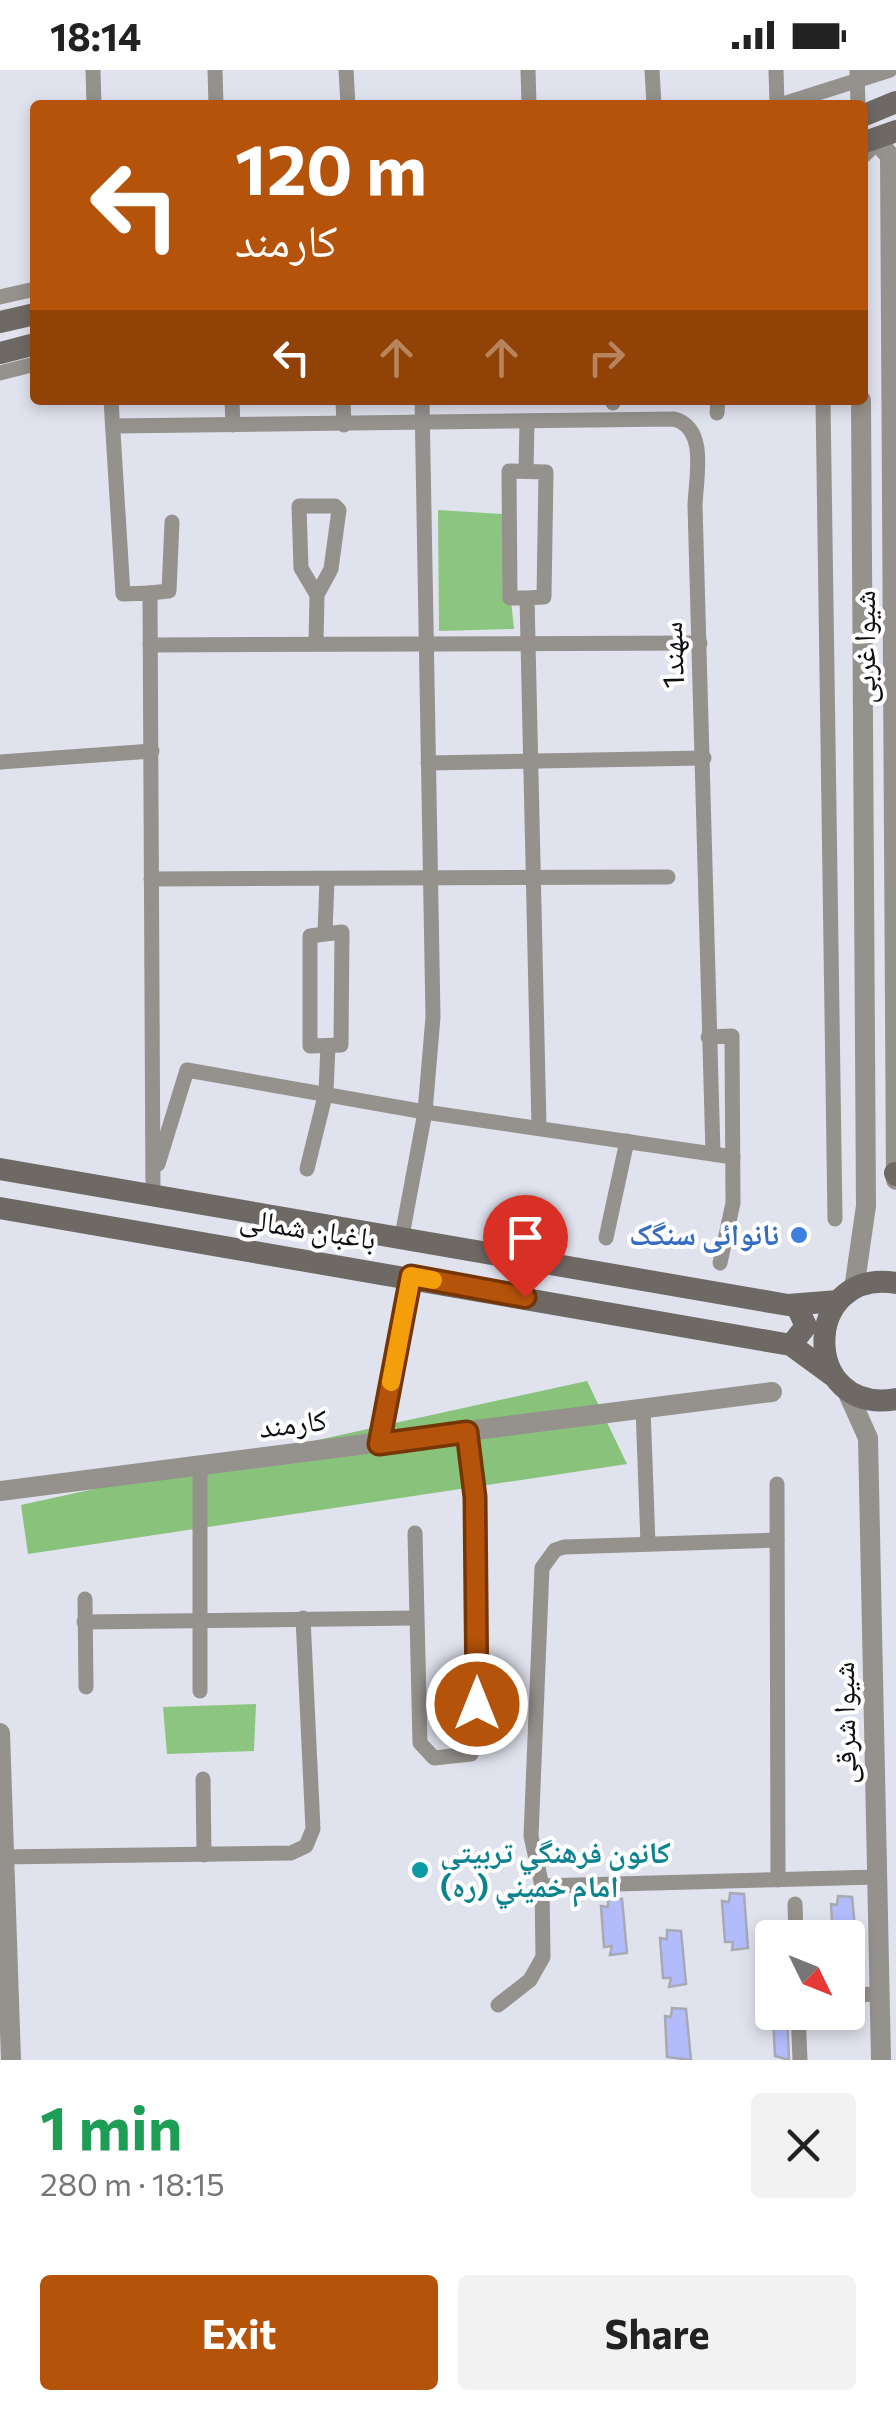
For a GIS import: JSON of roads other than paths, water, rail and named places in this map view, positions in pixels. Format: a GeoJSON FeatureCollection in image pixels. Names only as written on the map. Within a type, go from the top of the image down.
{"type":"FeatureCollection","features":[{"type":"Feature","properties":{"kind":"main road"},"geometry":{"type":"LineString","coordinates":[[868,114],[896,102]]}},
{"type":"Feature","properties":{"kind":"main road"},"geometry":{"type":"LineString","coordinates":[[0,322],[30,315]]}},
{"type":"Feature","properties":{"kind":"main road"},"geometry":{"type":"LineString","coordinates":[[0,353],[30,345]]}},
{"type":"Feature","properties":{"kind":"main road","name":"باغبان شمالی"},"geometry":{"type":"LineString","coordinates":[[0,1169],[153,1186],[402,1236],[796,1304],[846,1295],[872,1282],[896,1283]]}},
{"type":"Feature","properties":{"kind":"main road","name":"باغبان شمالی"},"geometry":{"type":"LineString","coordinates":[[0,1208],[411,1276],[791,1345],[839,1382]]}},
{"type":"Feature","properties":{"kind":"main road"},"geometry":{"type":"LineString","coordinates":[[846,1295],[822,1337],[839,1382],[864,1398],[896,1398]]}},
{"type":"Feature","properties":{"kind":"main road"},"geometry":{"type":"LineString","coordinates":[[791,1345],[806,1326],[796,1304]]}},
{"type":"Feature","properties":{"kind":"street"},"geometry":{"type":"LineString","coordinates":[[93,70],[94,100]]}},
{"type":"Feature","properties":{"kind":"street"},"geometry":{"type":"LineString","coordinates":[[215,70],[216,100]]}},
{"type":"Feature","properties":{"kind":"street"},"geometry":{"type":"LineString","coordinates":[[346,70],[348,100]]}},
{"type":"Feature","properties":{"kind":"street"},"geometry":{"type":"LineString","coordinates":[[528,70],[530,100]]}},
{"type":"Feature","properties":{"kind":"street"},"geometry":{"type":"LineString","coordinates":[[652,70],[654,100]]}},
{"type":"Feature","properties":{"kind":"street"},"geometry":{"type":"LineString","coordinates":[[776,70],[778,100]]}},
{"type":"Feature","properties":{"kind":"street"},"geometry":{"type":"LineString","coordinates":[[792,100],[890,70]]}},
{"type":"Feature","properties":{"kind":"street","name":"شیوا غربی"},"geometry":{"type":"LineString","coordinates":[[881,146],[896,490],[896,1176]]}},
{"type":"Feature","properties":{"kind":"street"},"geometry":{"type":"LineString","coordinates":[[0,297],[30,290]]}},
{"type":"Feature","properties":{"kind":"street"},"geometry":{"type":"LineString","coordinates":[[0,373],[30,365]]}},
{"type":"Feature","properties":{"kind":"street"},"geometry":{"type":"LineString","coordinates":[[111,405],[123,594],[169,592],[172,522]]}},
{"type":"Feature","properties":{"kind":"street"},"geometry":{"type":"LineString","coordinates":[[232,405],[233,425]]}},
{"type":"Feature","properties":{"kind":"street"},"geometry":{"type":"LineString","coordinates":[[343,405],[344,425]]}},
{"type":"Feature","properties":{"kind":"street"},"geometry":{"type":"LineString","coordinates":[[402,1236],[425,1112],[433,1017],[422,405]]}},
{"type":"Feature","properties":{"kind":"street"},"geometry":{"type":"LineString","coordinates":[[823,405],[836,1220]]}},
{"type":"Feature","properties":{"kind":"street","name":"شیوا غربی"},"geometry":{"type":"LineString","coordinates":[[846,1295],[866,1206],[861,405]]}},
{"type":"Feature","properties":{"kind":"street","name":"1سهند"},"geometry":{"type":"LineString","coordinates":[[113,426],[674,420],[693,431],[697,442],[708,1037],[714,1154]]}},
{"type":"Feature","properties":{"kind":"street"},"geometry":{"type":"LineString","coordinates":[[526,472],[527,422]]}},
{"type":"Feature","properties":{"kind":"street"},"geometry":{"type":"LineString","coordinates":[[509,471],[546,472],[544,597],[527,598],[510,598],[509,471]]}},
{"type":"Feature","properties":{"kind":"street"},"geometry":{"type":"LineString","coordinates":[[316,642],[317,596],[332,569],[338,510],[334,506],[299,506],[301,568],[317,596]]}},
{"type":"Feature","properties":{"kind":"street"},"geometry":{"type":"LineString","coordinates":[[150,593],[153,1186]]}},
{"type":"Feature","properties":{"kind":"street"},"geometry":{"type":"LineString","coordinates":[[527,598],[539,1128]]}},
{"type":"Feature","properties":{"kind":"street"},"geometry":{"type":"LineString","coordinates":[[150,645],[700,643]]}},
{"type":"Feature","properties":{"kind":"street"},"geometry":{"type":"LineString","coordinates":[[0,762],[152,751]]}},
{"type":"Feature","properties":{"kind":"street"},"geometry":{"type":"LineString","coordinates":[[428,763],[704,758]]}},
{"type":"Feature","properties":{"kind":"street"},"geometry":{"type":"LineString","coordinates":[[151,879],[668,877]]}},
{"type":"Feature","properties":{"kind":"street"},"geometry":{"type":"LineString","coordinates":[[326,880],[326,934]]}},
{"type":"Feature","properties":{"kind":"street"},"geometry":{"type":"LineString","coordinates":[[342,932],[341,1045],[310,1046],[310,936],[326,934],[342,932]]}},
{"type":"Feature","properties":{"kind":"street"},"geometry":{"type":"LineString","coordinates":[[708,1037],[732,1036],[733,1203],[720,1263]]}},
{"type":"Feature","properties":{"kind":"street"},"geometry":{"type":"LineString","coordinates":[[307,1169],[326,1092],[328,1046]]}},
{"type":"Feature","properties":{"kind":"street"},"geometry":{"type":"LineString","coordinates":[[153,1186],[188,1070],[425,1112],[733,1157]]}},
{"type":"Feature","properties":{"kind":"street"},"geometry":{"type":"LineString","coordinates":[[606,1238],[627,1141]]}},
{"type":"Feature","properties":{"kind":"street"},"geometry":{"type":"LineString","coordinates":[[379,1444],[411,1276]]}},
{"type":"Feature","properties":{"kind":"street","name":"شیوا شرقی"},"geometry":{"type":"LineString","coordinates":[[839,1382],[868,1438],[880,2060]]}},
{"type":"Feature","properties":{"kind":"street","name":"کارمند"},"geometry":{"type":"LineString","coordinates":[[0,1491],[772,1392]]}},
{"type":"Feature","properties":{"kind":"street"},"geometry":{"type":"LineString","coordinates":[[643,1406],[648,1544]]}},
{"type":"Feature","properties":{"kind":"street"},"geometry":{"type":"LineString","coordinates":[[414,1533],[414,1618],[422,1749],[434,1758],[464,1758],[471,1754],[477,1740],[475,1497],[467,1432]]}},
{"type":"Feature","properties":{"kind":"street"},"geometry":{"type":"LineString","coordinates":[[200,1466],[200,1690]]}},
{"type":"Feature","properties":{"kind":"street"},"geometry":{"type":"LineString","coordinates":[[777,1484],[778,1880]]}},
{"type":"Feature","properties":{"kind":"street"},"geometry":{"type":"LineString","coordinates":[[498,2005],[540,1967],[542,1886],[531,1836],[542,1568],[546,1558],[564,1547],[777,1540]]}},
{"type":"Feature","properties":{"kind":"street"},"geometry":{"type":"LineString","coordinates":[[85,1599],[86,1687]]}},
{"type":"Feature","properties":{"kind":"street"},"geometry":{"type":"LineString","coordinates":[[2,1858],[291,1854],[306,1846],[311,1837],[303,1618]]}},
{"type":"Feature","properties":{"kind":"street"},"geometry":{"type":"LineString","coordinates":[[84,1622],[414,1618]]}},
{"type":"Feature","properties":{"kind":"street"},"geometry":{"type":"LineString","coordinates":[[0,1734],[10,2060]]}},
{"type":"Feature","properties":{"kind":"street"},"geometry":{"type":"LineString","coordinates":[[202,1779],[204,1855]]}},
{"type":"Feature","properties":{"kind":"street"},"geometry":{"type":"LineString","coordinates":[[542,1886],[878,1876]]}},
{"type":"Feature","properties":{"kind":"street"},"geometry":{"type":"LineString","coordinates":[[795,1904],[795,1920]]}},
{"type":"Feature","properties":{"kind":"street"},"geometry":{"type":"LineString","coordinates":[[865,1994],[880,1994]]}},
{"type":"Feature","properties":{"kind":"street"},"geometry":{"type":"LineString","coordinates":[[799,2030],[800,2060]]}},
{"type":"Feature","properties":{"kind":"place","name":"نانوائی سنگک"},"geometry":{"type":"Point","coordinates":[799,1235]}},
{"type":"Feature","properties":{"kind":"place","name":"كانون فرهنگي تربيتي امام خميني (ره)"},"geometry":{"type":"Point","coordinates":[420,1870]}}]}
